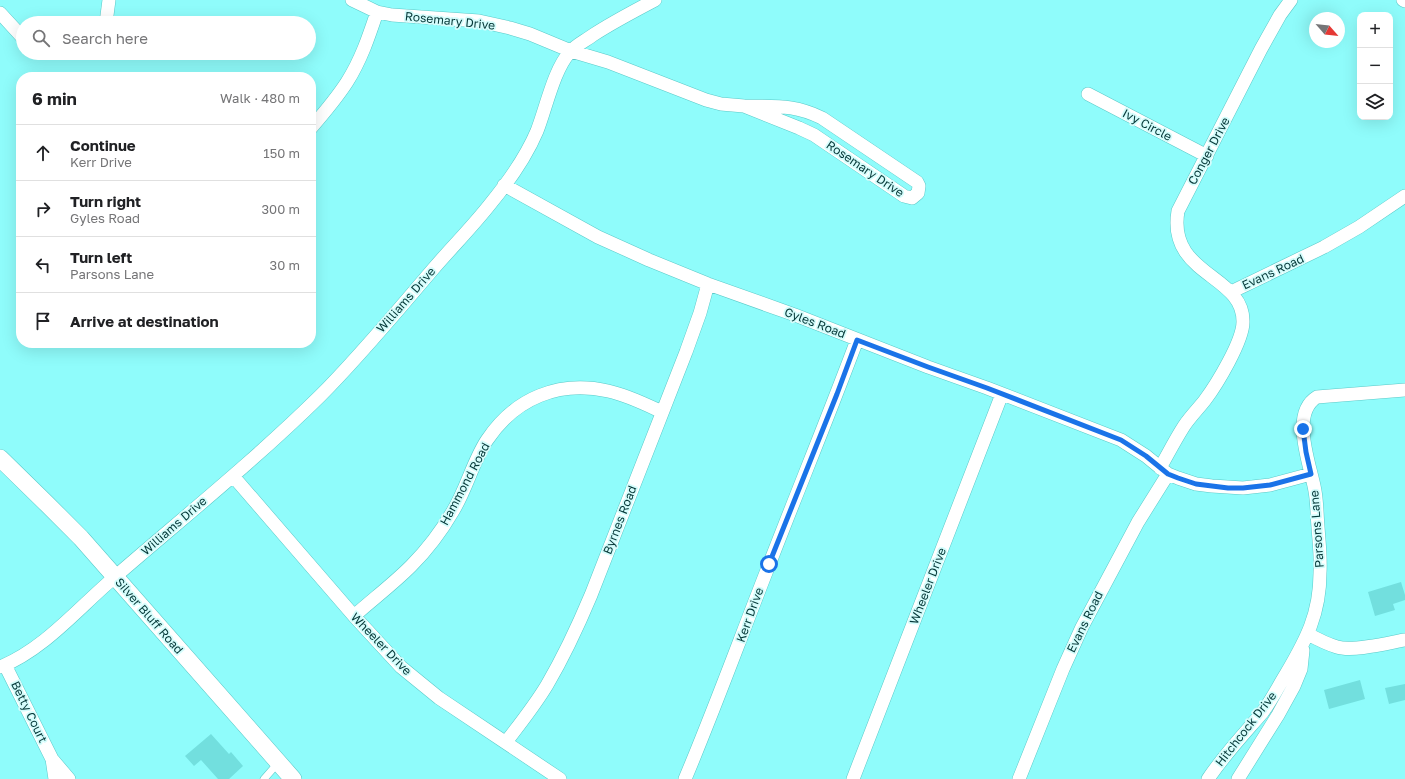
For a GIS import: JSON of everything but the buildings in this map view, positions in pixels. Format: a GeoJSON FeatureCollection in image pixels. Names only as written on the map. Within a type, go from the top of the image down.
{"type":"FeatureCollection","features":[{"type":"Feature","properties":{"kind":"street"},"geometry":{"type":"LineString","coordinates":[[107,16],[110,0]]}},
{"type":"Feature","properties":{"kind":"street","name":"Rosemary Drive"},"geometry":{"type":"LineString","coordinates":[[352,0],[377,12],[392,15],[495,24],[530,34],[571,51],[608,62],[706,100],[722,104],[797,108],[822,118],[917,182],[919,186],[918,193],[912,198],[904,196],[814,135],[744,106]]}},
{"type":"Feature","properties":{"kind":"street","name":"Williams Drive"},"geometry":{"type":"LineString","coordinates":[[3,666],[38,645],[115,576],[233,476],[289,425],[349,365],[471,227],[519,165],[536,131],[559,68],[571,51],[600,31],[655,0]]}},
{"type":"Feature","properties":{"kind":"street","name":"Conger Drive"},"geometry":{"type":"LineString","coordinates":[[1231,292],[1204,272],[1184,251],[1178,236],[1176,219],[1178,211],[1265,42],[1280,15],[1291,0]]}},
{"type":"Feature","properties":{"kind":"street"},"geometry":{"type":"LineString","coordinates":[[316,122],[332,103],[350,76],[364,48],[377,12]]}},
{"type":"Feature","properties":{"kind":"street"},"geometry":{"type":"LineString","coordinates":[[0,13],[16,30]]}},
{"type":"Feature","properties":{"kind":"street","name":"Ivy Circle"},"geometry":{"type":"LineString","coordinates":[[1088,94],[1206,156]]}},
{"type":"Feature","properties":{"kind":"street","name":"Gyles Road"},"geometry":{"type":"LineString","coordinates":[[504,186],[598,237],[649,260],[708,284],[773,307],[1121,440],[1146,456],[1164,471],[1178,478],[1196,484],[1228,488],[1243,488],[1270,485],[1311,474]]}},
{"type":"Feature","properties":{"kind":"street","name":"Evans Road"},"geometry":{"type":"LineString","coordinates":[[1019,779],[1063,669],[1082,627],[1138,522],[1185,425],[1205,400],[1239,339],[1243,321],[1242,311],[1238,301],[1231,292],[1324,247],[1359,227],[1405,196]]}},
{"type":"Feature","properties":{"kind":"street","name":"Byrnes Road"},"geometry":{"type":"LineString","coordinates":[[506,742],[547,685],[575,632],[591,595],[686,352],[700,313],[708,284]]}},
{"type":"Feature","properties":{"kind":"street","name":"Kerr Drive"},"geometry":{"type":"LineString","coordinates":[[685,779],[734,659],[769,564],[857,340]]}},
{"type":"Feature","properties":{"kind":"street","name":"Hammond Road"},"geometry":{"type":"LineString","coordinates":[[354,616],[411,566],[426,548],[453,510],[487,440],[514,409],[552,391],[577,387],[609,391],[624,395],[662,412]]}},
{"type":"Feature","properties":{"kind":"street","name":"Parsons Lane"},"geometry":{"type":"LineString","coordinates":[[1306,639],[1312,626],[1317,607],[1320,573],[1316,492],[1306,452],[1303,429],[1305,413],[1309,403],[1318,397],[1405,390]]}},
{"type":"Feature","properties":{"kind":"street","name":"Wheeler Drive"},"geometry":{"type":"LineString","coordinates":[[858,778],[1002,394]]}},
{"type":"Feature","properties":{"kind":"street","name":"Silver Bluff Road"},"geometry":{"type":"LineString","coordinates":[[0,458],[53,509],[115,576],[293,779]]}},
{"type":"Feature","properties":{"kind":"street","name":"Wheeler Drive"},"geometry":{"type":"LineString","coordinates":[[233,476],[400,667],[439,698],[560,779]]}},
{"type":"Feature","properties":{"kind":"street"},"geometry":{"type":"LineString","coordinates":[[1306,639],[1345,649],[1405,640]]}},
{"type":"Feature","properties":{"kind":"street","name":"Hitchcock Drive"},"geometry":{"type":"LineString","coordinates":[[1208,779],[1274,695],[1306,639]]}},
{"type":"Feature","properties":{"kind":"street","name":"Hitchcock Drive"},"geometry":{"type":"LineString","coordinates":[[1238,779],[1278,715],[1294,686],[1301,669],[1306,639]]}},
{"type":"Feature","properties":{"kind":"street","name":"Betty Court"},"geometry":{"type":"LineString","coordinates":[[3,666],[52,759],[69,779]]}},
{"type":"Feature","properties":{"kind":"street","name":"Betty Court"},"geometry":{"type":"LineString","coordinates":[[52,759],[55,779]]}},
{"type":"Feature","properties":{"kind":"lane"},"geometry":{"type":"LineString","coordinates":[[264,779],[278,763]]}},
{"type":"Feature","properties":{"kind":"route"},"geometry":{"type":"LineString","coordinates":[[769,564],[857,340],[1064,417],[1121,440],[1134,447],[1168,474],[1196,484],[1228,488],[1259,487],[1311,474],[1303,429]]}}]}
